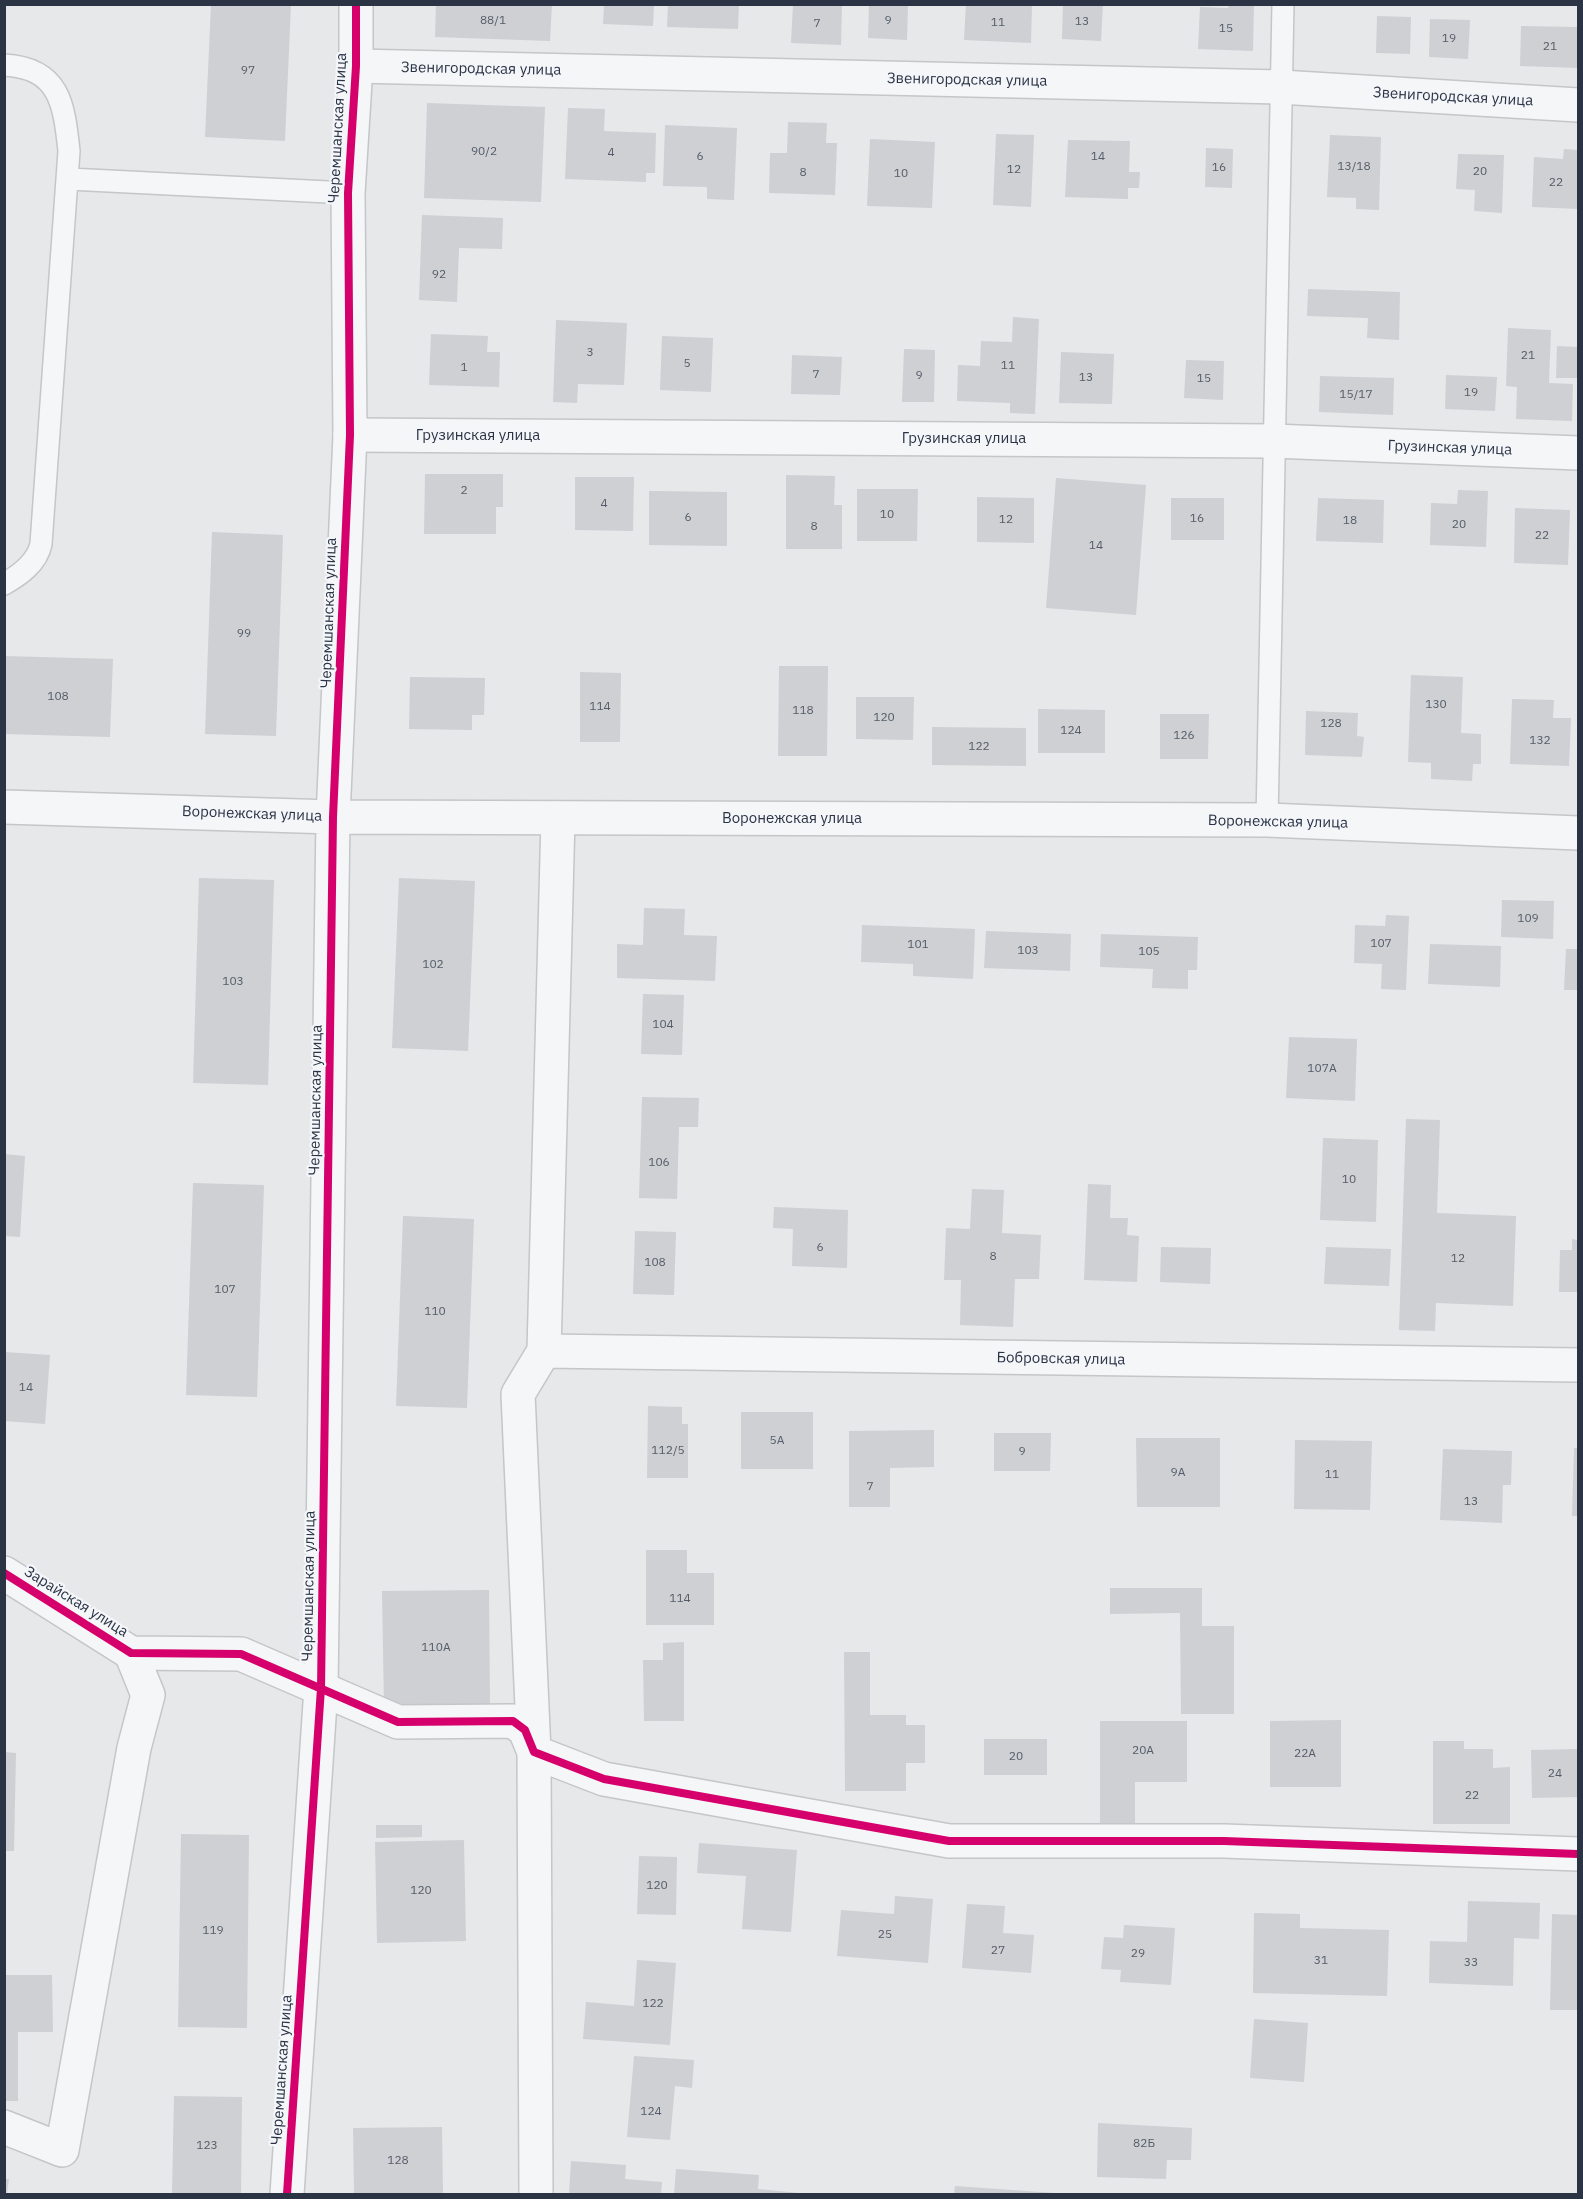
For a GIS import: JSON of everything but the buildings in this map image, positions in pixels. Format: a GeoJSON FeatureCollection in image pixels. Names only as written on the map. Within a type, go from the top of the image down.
{"type":"FeatureCollection","features":[{"type":"Feature","properties":{"kind":"street","name":"Черемшанская улица"},"geometry":{"type":"LineString","coordinates":[[287,2194],[321,1688],[333,817],[350,435],[348,193],[356,66],[356,4]]}},
{"type":"Feature","properties":{"kind":"street","name":"Звенигородская улица"},"geometry":{"type":"LineString","coordinates":[[356,66],[1280,87],[1578,105]]}},
{"type":"Feature","properties":{"kind":"street","name":"Грузинская улица"},"geometry":{"type":"LineString","coordinates":[[350,435],[1273,441],[1578,453]]}},
{"type":"Feature","properties":{"kind":"street","name":"Воронежская улица"},"geometry":{"type":"LineString","coordinates":[[4,807],[333,817],[1267,820],[1578,833]]}},
{"type":"Feature","properties":{"kind":"street"},"geometry":{"type":"LineString","coordinates":[[536,2194],[534,1752],[518,1394],[544,1351],[558,818]]}},
{"type":"Feature","properties":{"kind":"street","name":"Бобровская улица"},"geometry":{"type":"LineString","coordinates":[[544,1351],[1578,1365]]}},
{"type":"Feature","properties":{"kind":"street","name":"Зарайская улица"},"geometry":{"type":"LineString","coordinates":[[4,1573],[131,1653],[241,1654],[398,1722],[513,1721],[525,1730],[534,1752]]}},
{"type":"Feature","properties":{"kind":"street"},"geometry":{"type":"LineString","coordinates":[[4,2127],[62,2150],[134,1748],[148,1695],[131,1653]]}},
{"type":"Feature","properties":{"kind":"street"},"geometry":{"type":"LineString","coordinates":[[534,1752],[604,1779],[950,1841],[1224,1841],[1578,1854]]}},
{"type":"Feature","properties":{"kind":"lane"},"geometry":{"type":"LineString","coordinates":[[1267,820],[1282,4]]}},
{"type":"Feature","properties":{"kind":"lane"},"geometry":{"type":"LineString","coordinates":[[4,64],[35,70],[49,80],[58,94],[65,115],[69,179],[41,544],[39,556],[16,577],[4,584]]}},
{"type":"Feature","properties":{"kind":"lane"},"geometry":{"type":"LineString","coordinates":[[69,179],[348,193]]}},
{"type":"Feature","properties":{"kind":"cycle path"},"geometry":{"type":"LineString","coordinates":[[287,2194],[321,1688],[333,817],[350,435],[348,193],[356,66],[356,4]]}},
{"type":"Feature","properties":{"kind":"cycle path"},"geometry":{"type":"LineString","coordinates":[[4,1573],[131,1653],[241,1654],[398,1722],[513,1721],[525,1730],[534,1752],[604,1779],[949,1841],[1224,1841],[1578,1854]]}}]}
